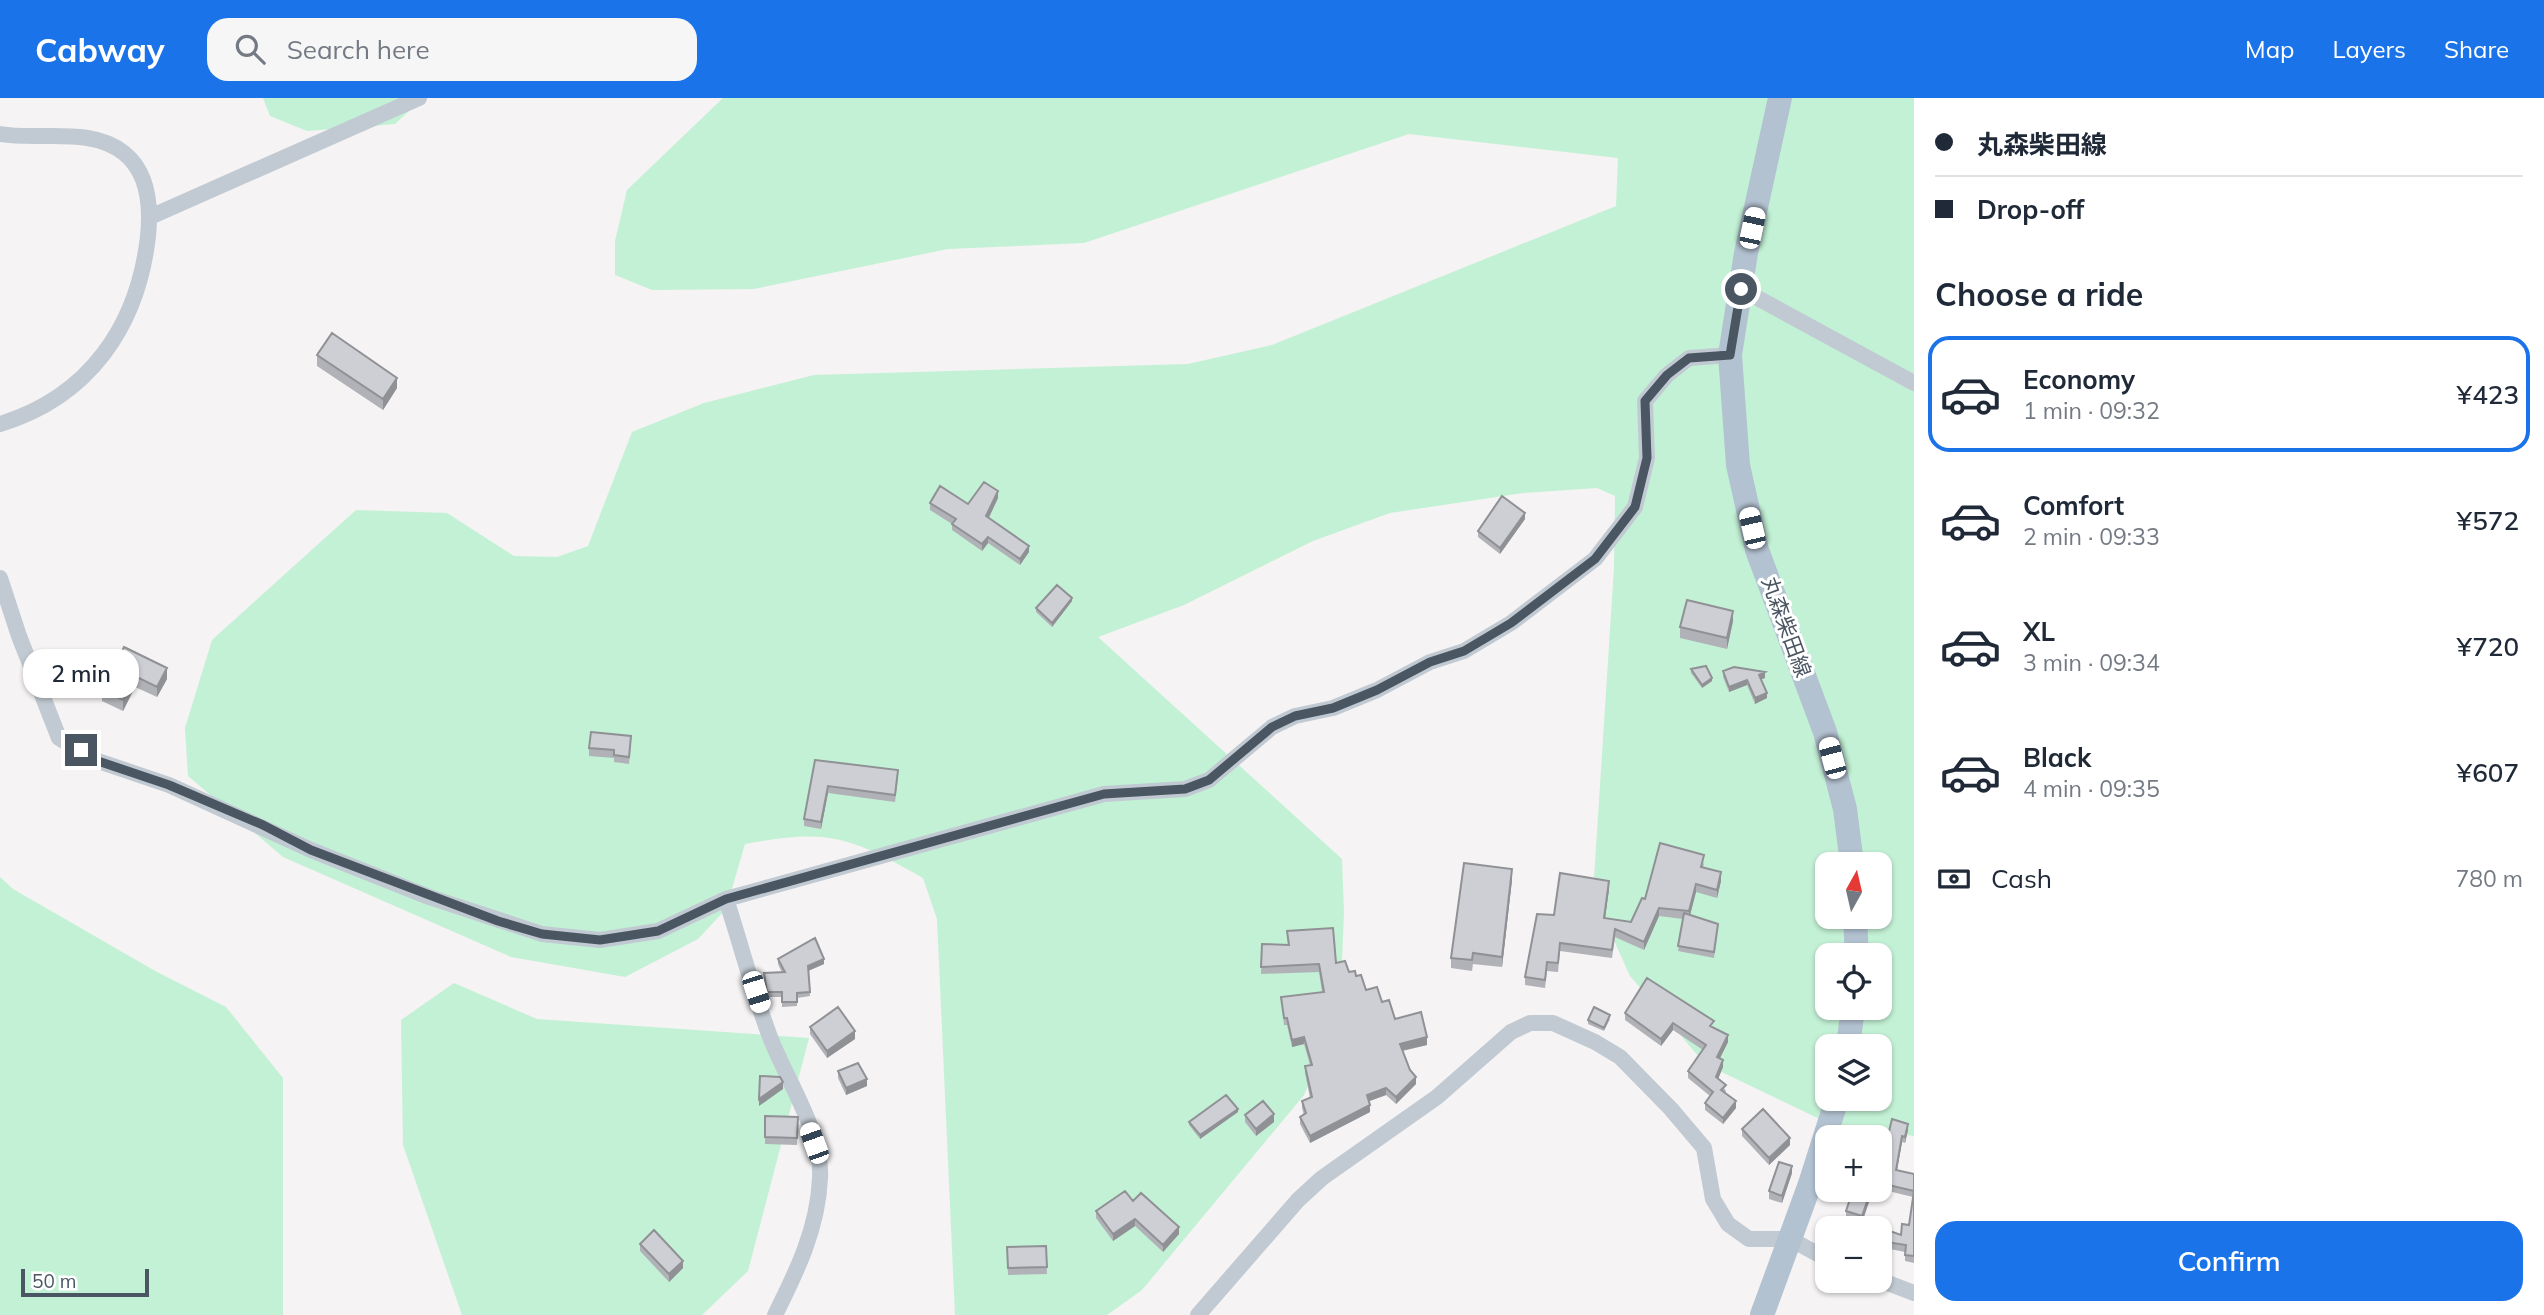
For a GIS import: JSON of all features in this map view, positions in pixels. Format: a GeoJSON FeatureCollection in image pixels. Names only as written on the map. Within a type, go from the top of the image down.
{"type":"FeatureCollection","features":[{"type":"Feature","properties":{"kind":"main road","name":"丸森柴田線"},"geometry":{"type":"LineString","coordinates":[[1780,98],[1730,355],[1738,465],[1757,550],[1825,732],[1845,809],[1850,852]]}},
{"type":"Feature","properties":{"kind":"main road"},"geometry":{"type":"LineString","coordinates":[[1762,1315],[1833,1111]]}},
{"type":"Feature","properties":{"kind":"street"},"geometry":{"type":"LineString","coordinates":[[150,216],[419,98]]}},
{"type":"Feature","properties":{"kind":"street"},"geometry":{"type":"LineString","coordinates":[[0,134],[52,135],[104,142],[124,153],[138,168],[145,185],[150,216],[145,269],[133,308],[111,347],[64,392],[20,418],[0,424]]}},
{"type":"Feature","properties":{"kind":"street"},"geometry":{"type":"LineString","coordinates":[[1741,289],[1914,383]]}},
{"type":"Feature","properties":{"kind":"street"},"geometry":{"type":"LineString","coordinates":[[0,578],[19,636],[59,738],[95,760],[169,785],[311,850],[429,897],[542,934],[600,940],[658,931],[726,899],[1104,794],[1185,789],[1209,780],[1272,727],[1295,716],[1333,708],[1377,690],[1430,662],[1464,651],[1511,623],[1595,559],[1635,507],[1647,458],[1645,401],[1667,375],[1689,358],[1730,355]]}},
{"type":"Feature","properties":{"kind":"street"},"geometry":{"type":"LineString","coordinates":[[726,899],[771,1039],[797,1094],[814,1143],[821,1176],[811,1233],[802,1261],[775,1315]]}},
{"type":"Feature","properties":{"kind":"street"},"geometry":{"type":"LineString","coordinates":[[1198,1315],[1298,1200],[1322,1178],[1437,1097],[1511,1032],[1530,1023],[1553,1023],[1620,1057],[1671,1109],[1704,1148],[1713,1199],[1728,1224],[1749,1239],[1790,1239],[1815,1253]]}},
{"type":"Feature","properties":{"kind":"street"},"geometry":{"type":"LineString","coordinates":[[1892,1285],[1914,1293]]}},
{"type":"Feature","properties":{"kind":"green space"},"geometry":{"type":"Polygon","coordinates":[[[263,98],[423,98],[395,124],[307,131],[270,116],[263,98]]]}},
{"type":"Feature","properties":{"kind":"green space"},"geometry":{"type":"Polygon","coordinates":[[[723,98],[1914,98],[1914,1136],[1892,1133],[1892,1125],[1832,1125],[1705,1064],[1630,976],[1593,894],[1614,568],[1615,496],[1597,488],[1523,493],[1390,513],[1313,541],[1184,605],[1098,637],[1342,859],[1344,912],[1340,1013],[1304,1095],[1142,1290],[1107,1315],[955,1315],[937,919],[923,878],[876,853],[838,840],[798,837],[745,844],[726,909],[698,939],[625,977],[511,957],[283,857],[188,776],[185,728],[212,640],[356,510],[447,513],[514,556],[557,557],[588,546],[632,432],[704,403],[814,375],[1188,364],[1272,345],[1616,206],[1618,158],[1409,134],[1084,243],[948,249],[754,289],[652,290],[615,275],[615,241],[627,190],[723,98]]]}},
{"type":"Feature","properties":{"kind":"green space"},"geometry":{"type":"Polygon","coordinates":[[[0,877],[13,889],[157,972],[226,1007],[283,1078],[283,1315],[0,1315],[0,877]]]}},
{"type":"Feature","properties":{"kind":"green space"},"geometry":{"type":"Polygon","coordinates":[[[454,983],[537,1019],[809,1038],[748,1271],[702,1315],[462,1315],[403,1145],[401,1020],[454,983]]]}},
{"type":"Feature","properties":{"kind":"building"},"geometry":{"type":"Polygon","coordinates":[[[332,333],[397,378],[383,399],[317,355],[332,333]]]}},
{"type":"Feature","properties":{"kind":"building"},"geometry":{"type":"Polygon","coordinates":[[[984,482],[998,491],[986,516],[1029,546],[1020,559],[988,537],[982,544],[952,524],[956,519],[930,503],[940,486],[968,504],[984,482]]]}},
{"type":"Feature","properties":{"kind":"building"},"geometry":{"type":"Polygon","coordinates":[[[1502,496],[1525,513],[1500,548],[1478,531],[1502,496]]]}},
{"type":"Feature","properties":{"kind":"building"},"geometry":{"type":"Polygon","coordinates":[[[1057,585],[1072,598],[1052,623],[1036,608],[1057,585]]]}},
{"type":"Feature","properties":{"kind":"building"},"geometry":{"type":"Polygon","coordinates":[[[1687,600],[1733,611],[1727,638],[1680,627],[1687,600]]]}},
{"type":"Feature","properties":{"kind":"building"},"geometry":{"type":"Polygon","coordinates":[[[124,647],[167,668],[157,687],[135,676],[123,700],[102,690],[124,647]]]}},
{"type":"Feature","properties":{"kind":"building"},"geometry":{"type":"Polygon","coordinates":[[[1706,666],[1712,678],[1702,685],[1691,669],[1706,666]]]}},
{"type":"Feature","properties":{"kind":"building"},"geometry":{"type":"Polygon","coordinates":[[[1734,667],[1765,672],[1759,675],[1767,693],[1755,698],[1747,680],[1729,687],[1723,671],[1734,667]]]}},
{"type":"Feature","properties":{"kind":"building"},"geometry":{"type":"Polygon","coordinates":[[[591,732],[631,736],[629,757],[614,755],[614,750],[589,748],[591,732]]]}},
{"type":"Feature","properties":{"kind":"building"},"geometry":{"type":"Polygon","coordinates":[[[815,760],[898,770],[895,795],[828,786],[821,822],[804,819],[815,760]]]}},
{"type":"Feature","properties":{"kind":"building"},"geometry":{"type":"Polygon","coordinates":[[[1660,843],[1704,855],[1701,867],[1721,872],[1717,890],[1696,884],[1689,911],[1659,908],[1644,942],[1615,929],[1612,950],[1560,943],[1558,963],[1547,962],[1545,980],[1525,977],[1537,914],[1554,915],[1560,873],[1609,881],[1604,918],[1631,922],[1642,898],[1645,899],[1660,843]]]}},
{"type":"Feature","properties":{"kind":"building"},"geometry":{"type":"Polygon","coordinates":[[[1464,863],[1512,869],[1502,957],[1473,953],[1472,960],[1451,958],[1464,863]]]}},
{"type":"Feature","properties":{"kind":"building"},"geometry":{"type":"Polygon","coordinates":[[[1684,913],[1718,924],[1714,952],[1678,946],[1684,913]]]}},
{"type":"Feature","properties":{"kind":"building"},"geometry":{"type":"Polygon","coordinates":[[[1333,928],[1336,963],[1345,961],[1349,972],[1355,971],[1356,976],[1361,975],[1366,990],[1377,987],[1382,1002],[1389,1000],[1395,1019],[1421,1012],[1427,1037],[1400,1044],[1410,1070],[1416,1077],[1396,1097],[1386,1088],[1367,1095],[1370,1105],[1310,1136],[1300,1117],[1306,1113],[1302,1101],[1312,1097],[1305,1066],[1312,1065],[1304,1037],[1292,1040],[1287,1018],[1284,1018],[1281,997],[1324,992],[1319,964],[1261,967],[1262,944],[1289,945],[1287,931],[1333,928]]]}},
{"type":"Feature","properties":{"kind":"building"},"geometry":{"type":"Polygon","coordinates":[[[815,938],[824,959],[808,966],[810,992],[797,993],[797,1002],[782,1002],[782,992],[767,992],[764,973],[785,972],[778,959],[815,938]]]}},
{"type":"Feature","properties":{"kind":"building"},"geometry":{"type":"Polygon","coordinates":[[[1647,978],[1714,1021],[1710,1026],[1728,1035],[1717,1057],[1723,1060],[1716,1077],[1726,1085],[1721,1090],[1736,1101],[1723,1118],[1705,1103],[1713,1092],[1688,1071],[1706,1045],[1673,1023],[1661,1039],[1625,1013],[1647,978]]]}},
{"type":"Feature","properties":{"kind":"building"},"geometry":{"type":"Polygon","coordinates":[[[838,1007],[855,1031],[827,1051],[810,1027],[838,1007]]]}},
{"type":"Feature","properties":{"kind":"building"},"geometry":{"type":"Polygon","coordinates":[[[1594,1007],[1610,1015],[1604,1028],[1588,1020],[1594,1007]]]}},
{"type":"Feature","properties":{"kind":"building"},"geometry":{"type":"Polygon","coordinates":[[[858,1063],[867,1079],[846,1088],[838,1071],[858,1063]]]}},
{"type":"Feature","properties":{"kind":"building"},"geometry":{"type":"Polygon","coordinates":[[[760,1076],[780,1077],[783,1082],[759,1099],[760,1076]]]}},
{"type":"Feature","properties":{"kind":"building"},"geometry":{"type":"Polygon","coordinates":[[[1226,1095],[1238,1109],[1200,1135],[1189,1122],[1226,1095]]]}},
{"type":"Feature","properties":{"kind":"building"},"geometry":{"type":"Polygon","coordinates":[[[1263,1101],[1274,1114],[1256,1129],[1245,1115],[1263,1101]]]}},
{"type":"Feature","properties":{"kind":"building"},"geometry":{"type":"Polygon","coordinates":[[[1763,1109],[1790,1138],[1769,1158],[1742,1129],[1763,1109]]]}},
{"type":"Feature","properties":{"kind":"building"},"geometry":{"type":"Polygon","coordinates":[[[765,1116],[798,1117],[797,1138],[765,1137],[765,1116]]]}},
{"type":"Feature","properties":{"kind":"building"},"geometry":{"type":"Polygon","coordinates":[[[1892,1119],[1908,1124],[1905,1137],[1902,1136],[1896,1170],[1914,1174],[1914,1191],[1892,1186],[1892,1119]]]}},
{"type":"Feature","properties":{"kind":"building"},"geometry":{"type":"Polygon","coordinates":[[[1779,1162],[1792,1166],[1782,1196],[1769,1191],[1779,1162]]]}},
{"type":"Feature","properties":{"kind":"building"},"geometry":{"type":"Polygon","coordinates":[[[1125,1191],[1133,1201],[1141,1193],[1179,1227],[1163,1245],[1135,1219],[1113,1234],[1096,1211],[1125,1191]]]}},
{"type":"Feature","properties":{"kind":"building"},"geometry":{"type":"Polygon","coordinates":[[[1914,1191],[1914,1256],[1905,1255],[1906,1245],[1892,1243],[1892,1232],[1901,1235],[1902,1224],[1909,1225],[1914,1191]]]}},
{"type":"Feature","properties":{"kind":"building"},"geometry":{"type":"Polygon","coordinates":[[[1849,1202],[1867,1202],[1862,1216],[1846,1211],[1849,1202]]]}},
{"type":"Feature","properties":{"kind":"building"},"geometry":{"type":"Polygon","coordinates":[[[654,1230],[683,1261],[669,1274],[640,1244],[654,1230]]]}},
{"type":"Feature","properties":{"kind":"building"},"geometry":{"type":"Polygon","coordinates":[[[1046,1246],[1047,1267],[1008,1268],[1007,1247],[1046,1246]]]}},
{"type":"Feature","properties":{"kind":"route"},"geometry":{"type":"LineString","coordinates":[[81,750],[95,760],[169,785],[294,839],[311,850],[429,897],[542,934],[600,940],[658,931],[726,899],[1104,794],[1185,789],[1209,780],[1272,727],[1295,716],[1333,708],[1377,690],[1430,662],[1464,651],[1511,623],[1595,559],[1635,507],[1647,458],[1645,401],[1667,375],[1689,358],[1730,355],[1741,289]]}}]}
